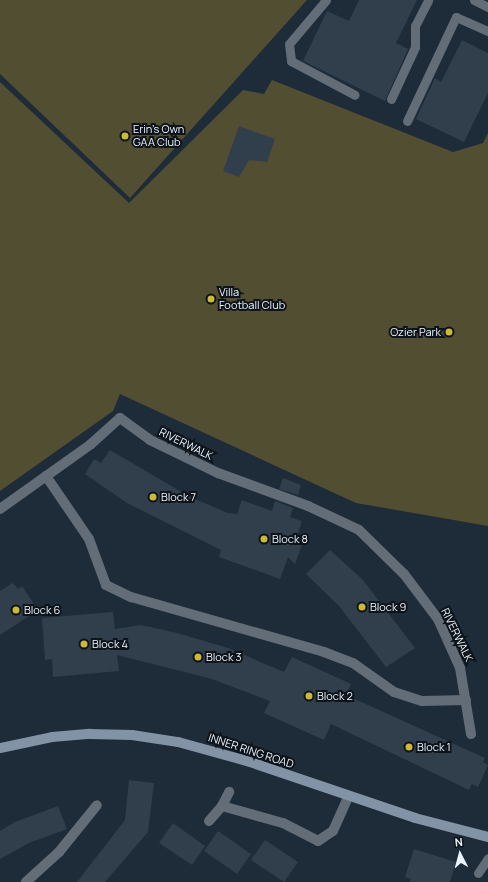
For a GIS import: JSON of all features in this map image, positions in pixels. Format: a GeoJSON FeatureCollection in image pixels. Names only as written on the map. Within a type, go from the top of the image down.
{"type":"FeatureCollection","features":[{"type":"Feature","properties":{"kind":"main road","name":"INNER RING ROAD"},"geometry":{"type":"LineString","coordinates":[[0,748],[71,735],[110,734],[155,738],[225,754],[348,797],[488,837]]}},
{"type":"Feature","properties":{"kind":"street","name":"RIVERWALK"},"geometry":{"type":"LineString","coordinates":[[0,509],[46,476],[120,418],[150,440],[218,473],[308,506],[359,530],[404,574],[438,619],[460,668],[471,734]]}},
{"type":"Feature","properties":{"kind":"street"},"geometry":{"type":"LineString","coordinates":[[46,476],[90,539],[106,585],[131,597],[324,652],[353,663],[394,692],[415,699],[466,700]]}},
{"type":"Feature","properties":{"kind":"street"},"geometry":{"type":"LineString","coordinates":[[209,821],[222,806],[229,792]]}},
{"type":"Feature","properties":{"kind":"street"},"geometry":{"type":"LineString","coordinates":[[222,806],[283,823],[318,841],[333,831],[348,797]]}},
{"type":"Feature","properties":{"kind":"street"},"geometry":{"type":"LineString","coordinates":[[26,882],[59,852],[97,805]]}},
{"type":"Feature","properties":{"kind":"lane"},"geometry":{"type":"LineString","coordinates":[[326,0],[289,44],[292,61],[355,95]]}},
{"type":"Feature","properties":{"kind":"lane"},"geometry":{"type":"LineString","coordinates":[[391,99],[415,47],[415,26],[428,0]]}},
{"type":"Feature","properties":{"kind":"lane"},"geometry":{"type":"LineString","coordinates":[[474,0],[488,7]]}},
{"type":"Feature","properties":{"kind":"lane"},"geometry":{"type":"LineString","coordinates":[[407,121],[456,17],[488,31]]}},
{"type":"Feature","properties":{"kind":"lane"},"geometry":{"type":"LineString","coordinates":[[478,872],[488,858]]}},
{"type":"Feature","properties":{"kind":"shaded area","name":"Erin's Own GAA Club"},"geometry":{"type":"Polygon","coordinates":[[[0,0],[307,0],[130,198],[0,74],[0,0]]]}},
{"type":"Feature","properties":{"kind":"shaded area","name":"Villa Football Club"},"geometry":{"type":"Polygon","coordinates":[[[272,80],[453,152],[483,143],[488,133],[488,526],[356,503],[120,394],[113,411],[0,491],[0,82],[129,203],[243,90],[264,94],[272,80]]]}},
{"type":"Feature","properties":{"kind":"building"},"geometry":{"type":"Polygon","coordinates":[[[359,0],[417,0],[396,43],[408,49],[385,101],[303,61],[327,11],[349,21],[359,0]]]}},
{"type":"Feature","properties":{"kind":"building"},"geometry":{"type":"Polygon","coordinates":[[[462,40],[488,53],[488,93],[464,142],[416,119],[435,78],[441,82],[462,40]]]}},
{"type":"Feature","properties":{"kind":"building"},"geometry":{"type":"Polygon","coordinates":[[[239,126],[275,139],[267,162],[249,160],[239,177],[223,171],[239,126]]]}},
{"type":"Feature","properties":{"kind":"building"},"geometry":{"type":"Polygon","coordinates":[[[110,450],[190,497],[228,513],[237,514],[242,500],[272,511],[275,501],[293,508],[290,517],[302,521],[297,536],[304,539],[295,564],[288,557],[280,579],[219,557],[221,550],[127,503],[85,474],[94,459],[101,463],[110,450]]]}},
{"type":"Feature","properties":{"kind":"building"},"geometry":{"type":"Polygon","coordinates":[[[283,478],[301,485],[298,495],[279,489],[283,478]]]}},
{"type":"Feature","properties":{"kind":"building"},"geometry":{"type":"Polygon","coordinates":[[[330,550],[363,580],[415,648],[386,667],[339,606],[306,574],[330,550]]]}},
{"type":"Feature","properties":{"kind":"building","name":"Block 6"},"geometry":{"type":"Polygon","coordinates":[[[13,583],[18,589],[22,586],[38,610],[0,635],[0,591],[13,583]]]}},
{"type":"Feature","properties":{"kind":"building"},"geometry":{"type":"Polygon","coordinates":[[[113,612],[115,629],[141,625],[177,633],[228,648],[284,672],[292,657],[351,684],[346,695],[485,758],[483,762],[488,765],[478,787],[472,784],[469,790],[331,724],[324,740],[264,713],[270,701],[212,679],[117,655],[119,671],[53,677],[52,659],[45,660],[42,618],[113,612]]]}},
{"type":"Feature","properties":{"kind":"building"},"geometry":{"type":"Polygon","coordinates":[[[129,780],[154,783],[148,832],[105,882],[77,882],[125,820],[129,780]]]}},
{"type":"Feature","properties":{"kind":"building"},"geometry":{"type":"Polygon","coordinates":[[[58,806],[67,829],[29,843],[0,859],[0,831],[15,822],[58,806]]]}},
{"type":"Feature","properties":{"kind":"building"},"geometry":{"type":"Polygon","coordinates":[[[173,823],[205,846],[192,865],[159,843],[173,823]]]}},
{"type":"Feature","properties":{"kind":"building"},"geometry":{"type":"Polygon","coordinates":[[[218,831],[251,854],[237,874],[204,851],[218,831]]]}},
{"type":"Feature","properties":{"kind":"building"},"geometry":{"type":"Polygon","coordinates":[[[265,840],[298,862],[284,882],[251,860],[265,840]]]}},
{"type":"Feature","properties":{"kind":"building"},"geometry":{"type":"Polygon","coordinates":[[[414,849],[456,862],[450,882],[410,882],[411,879],[405,877],[414,849]]]}},
{"type":"Feature","properties":{"kind":"place","name":"Erin's Own GAA Club"},"geometry":{"type":"Point","coordinates":[125,136]}},
{"type":"Feature","properties":{"kind":"place","name":"Villa Football Club"},"geometry":{"type":"Point","coordinates":[211,299]}},
{"type":"Feature","properties":{"kind":"place","name":"Ozier Park"},"geometry":{"type":"Point","coordinates":[449,332]}},
{"type":"Feature","properties":{"kind":"place","name":"Block 7"},"geometry":{"type":"Point","coordinates":[153,497]}},
{"type":"Feature","properties":{"kind":"place","name":"Block 8"},"geometry":{"type":"Point","coordinates":[264,539]}},
{"type":"Feature","properties":{"kind":"place","name":"Block 9"},"geometry":{"type":"Point","coordinates":[362,607]}},
{"type":"Feature","properties":{"kind":"place","name":"Block 6"},"geometry":{"type":"Point","coordinates":[16,610]}},
{"type":"Feature","properties":{"kind":"place","name":"Block 4"},"geometry":{"type":"Point","coordinates":[84,644]}},
{"type":"Feature","properties":{"kind":"place","name":"Block 3"},"geometry":{"type":"Point","coordinates":[198,657]}},
{"type":"Feature","properties":{"kind":"place","name":"Block 2"},"geometry":{"type":"Point","coordinates":[309,696]}},
{"type":"Feature","properties":{"kind":"place","name":"Block 1"},"geometry":{"type":"Point","coordinates":[409,747]}}]}
